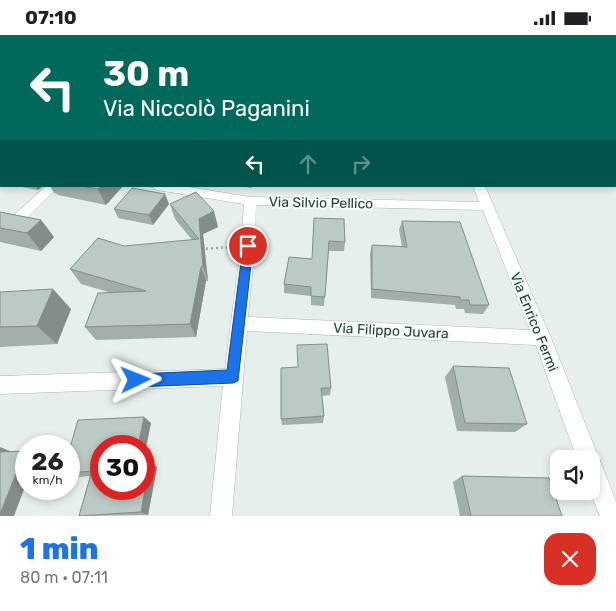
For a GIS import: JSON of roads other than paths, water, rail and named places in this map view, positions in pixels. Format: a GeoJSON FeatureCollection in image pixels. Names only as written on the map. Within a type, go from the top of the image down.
{"type":"FeatureCollection","features":[{"type":"Feature","properties":{"kind":"street"},"geometry":{"type":"LineString","coordinates":[[16,221],[52,187]]}},
{"type":"Feature","properties":{"kind":"street","name":"Via Silvio Pellico"},"geometry":{"type":"LineString","coordinates":[[163,187],[250,201],[487,206]]}},
{"type":"Feature","properties":{"kind":"street","name":"Via Enrico Fermi"},"geometry":{"type":"LineString","coordinates":[[479,187],[542,338],[585,450]]}},
{"type":"Feature","properties":{"kind":"street"},"geometry":{"type":"LineString","coordinates":[[221,516],[233,377],[248,246],[250,201]]}},
{"type":"Feature","properties":{"kind":"street"},"geometry":{"type":"LineString","coordinates":[[0,218],[32,225]]}},
{"type":"Feature","properties":{"kind":"street","name":"Via Filippo Juvara"},"geometry":{"type":"LineString","coordinates":[[240,324],[542,338]]}},
{"type":"Feature","properties":{"kind":"street"},"geometry":{"type":"LineString","coordinates":[[0,385],[233,377]]}},
{"type":"Feature","properties":{"kind":"street"},"geometry":{"type":"LineString","coordinates":[[600,488],[611,516]]}}]}
